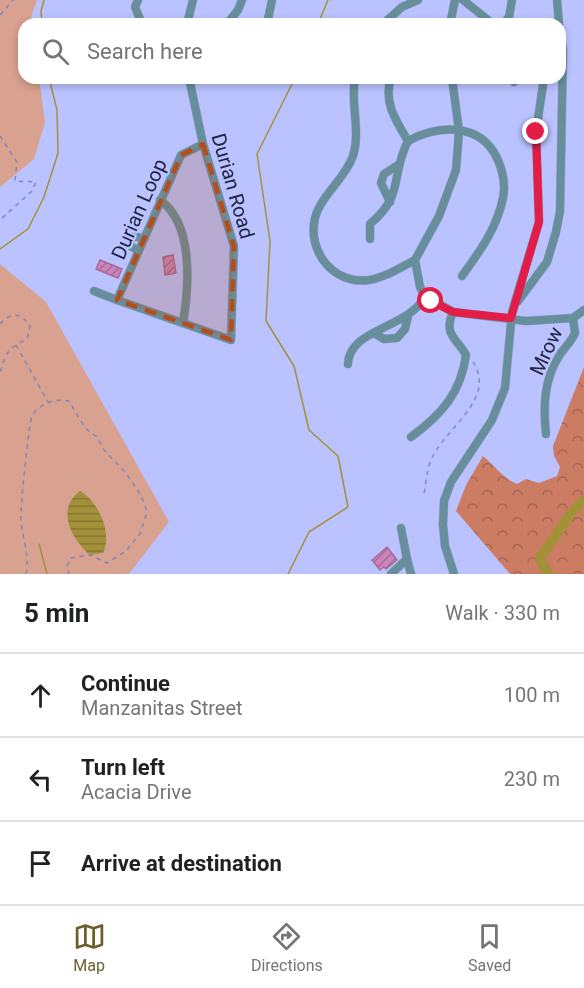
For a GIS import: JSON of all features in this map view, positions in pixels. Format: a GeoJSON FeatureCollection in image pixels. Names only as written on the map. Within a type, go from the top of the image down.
{"type":"FeatureCollection","features":[{"type":"Feature","properties":{"kind":"street"},"geometry":{"type":"LineString","coordinates":[[138,0],[135,7],[140,18]]}},
{"type":"Feature","properties":{"kind":"street"},"geometry":{"type":"LineString","coordinates":[[189,18],[193,0]]}},
{"type":"Feature","properties":{"kind":"street"},"geometry":{"type":"LineString","coordinates":[[232,18],[242,0]]}},
{"type":"Feature","properties":{"kind":"street"},"geometry":{"type":"LineString","coordinates":[[268,18],[272,0]]}},
{"type":"Feature","properties":{"kind":"street"},"geometry":{"type":"LineString","coordinates":[[390,18],[402,7],[418,0]]}},
{"type":"Feature","properties":{"kind":"street"},"geometry":{"type":"LineString","coordinates":[[451,18],[455,0]]}},
{"type":"Feature","properties":{"kind":"street"},"geometry":{"type":"LineString","coordinates":[[463,0],[486,18]]}},
{"type":"Feature","properties":{"kind":"street"},"geometry":{"type":"LineString","coordinates":[[508,18],[512,0]]}},
{"type":"Feature","properties":{"kind":"street"},"geometry":{"type":"LineString","coordinates":[[557,0],[558,18]]}},
{"type":"Feature","properties":{"kind":"street","name":"Durian Road"},"geometry":{"type":"LineString","coordinates":[[183,323],[231,340],[234,246],[203,144],[190,84]]}},
{"type":"Feature","properties":{"kind":"street"},"geometry":{"type":"LineString","coordinates":[[356,84],[357,129],[353,155],[344,176],[315,218],[314,239],[320,258],[334,272],[350,280],[369,280],[392,273],[415,260],[439,216],[456,170],[459,131],[453,84]]}},
{"type":"Feature","properties":{"kind":"street"},"geometry":{"type":"LineString","coordinates":[[389,84],[393,118],[408,141]]}},
{"type":"Feature","properties":{"kind":"street"},"geometry":{"type":"LineString","coordinates":[[454,574],[445,546],[442,525],[444,501],[452,482],[492,420],[505,388],[512,314],[539,222],[536,132],[543,84]]}},
{"type":"Feature","properties":{"kind":"street"},"geometry":{"type":"LineString","coordinates":[[512,314],[547,262],[560,211],[562,84]]}},
{"type":"Feature","properties":{"kind":"street"},"geometry":{"type":"LineString","coordinates":[[370,239],[370,224],[382,215],[396,191],[398,165],[408,141],[445,128],[486,140],[503,172],[505,186],[489,239],[462,276]]}},
{"type":"Feature","properties":{"kind":"street","name":"Durian Loop"},"geometry":{"type":"LineString","coordinates":[[117,300],[181,155],[203,144]]}},
{"type":"Feature","properties":{"kind":"street"},"geometry":{"type":"LineString","coordinates":[[390,202],[381,183],[384,174],[398,165]]}},
{"type":"Feature","properties":{"kind":"street"},"geometry":{"type":"LineString","coordinates":[[94,291],[183,323],[186,292],[184,248],[172,209],[160,200]]}},
{"type":"Feature","properties":{"kind":"street"},"geometry":{"type":"LineString","coordinates":[[415,260],[420,287],[425,296],[453,312],[512,314],[526,321],[573,318],[584,310]]}},
{"type":"Feature","properties":{"kind":"street"},"geometry":{"type":"LineString","coordinates":[[348,364],[350,352],[359,340],[408,316],[425,296]]}},
{"type":"Feature","properties":{"kind":"street"},"geometry":{"type":"LineString","coordinates":[[411,437],[447,406],[463,375],[466,355],[449,332],[449,322],[453,312]]}},
{"type":"Feature","properties":{"kind":"street"},"geometry":{"type":"LineString","coordinates":[[374,333],[384,339],[397,338],[405,329],[408,316]]}},
{"type":"Feature","properties":{"kind":"street","name":"Mrow"},"geometry":{"type":"LineString","coordinates":[[546,434],[544,406],[547,385],[559,356],[575,333],[573,318]]}},
{"type":"Feature","properties":{"kind":"street"},"geometry":{"type":"LineString","coordinates":[[401,528],[411,574]]}},
{"type":"Feature","properties":{"kind":"street"},"geometry":{"type":"LineString","coordinates":[[390,574],[407,559]]}},
{"type":"Feature","properties":{"kind":"path"},"geometry":{"type":"LineString","coordinates":[[0,15],[13,0]]}},
{"type":"Feature","properties":{"kind":"path"},"geometry":{"type":"LineString","coordinates":[[0,136],[17,162],[15,181],[36,182],[32,192],[0,220]]}},
{"type":"Feature","properties":{"kind":"path"},"geometry":{"type":"LineString","coordinates":[[0,324],[9,315],[15,314],[28,322],[30,333],[6,352],[0,373]]}},
{"type":"Feature","properties":{"kind":"path"},"geometry":{"type":"LineString","coordinates":[[16,345],[48,403]]}},
{"type":"Feature","properties":{"kind":"path"},"geometry":{"type":"LineString","coordinates":[[424,493],[431,461],[473,403],[478,391],[480,372],[466,355]]}},
{"type":"Feature","properties":{"kind":"path"},"geometry":{"type":"LineString","coordinates":[[26,574],[29,562],[21,514],[30,421],[33,414],[48,403],[60,399],[69,401],[86,428],[98,437],[104,450],[126,473],[141,495],[147,512],[140,534],[126,551],[107,562],[90,555],[70,558],[67,567],[69,574]]}},
{"type":"Feature","properties":{"kind":"highlighted area"},"geometry":{"type":"Polygon","coordinates":[[[203,144],[234,246],[231,340],[117,300],[181,155],[203,144]]]}},
{"type":"Feature","properties":{"kind":"shaded area"},"geometry":{"type":"Polygon","coordinates":[[[0,0],[37,0],[31,18],[18,18],[18,84],[40,84],[45,122],[34,159],[0,187],[0,0]]]}},
{"type":"Feature","properties":{"kind":"shaded area"},"geometry":{"type":"Polygon","coordinates":[[[0,264],[46,302],[169,522],[129,574],[0,574],[0,264]]]}},
{"type":"Feature","properties":{"kind":"shaded area"},"geometry":{"type":"Polygon","coordinates":[[[80,491],[93,502],[102,518],[106,536],[103,553],[90,555],[72,533],[67,515],[68,506],[80,491]]]}},
{"type":"Feature","properties":{"kind":"green space"},"geometry":{"type":"Polygon","coordinates":[[[584,367],[584,574],[510,574],[456,511],[466,485],[483,456],[503,475],[517,484],[526,479],[539,483],[557,476],[560,467],[554,456],[553,446],[584,367]]]}},
{"type":"Feature","properties":{"kind":"building"},"geometry":{"type":"Polygon","coordinates":[[[173,255],[176,273],[165,275],[163,257],[173,255]]]}},
{"type":"Feature","properties":{"kind":"building"},"geometry":{"type":"Polygon","coordinates":[[[100,260],[122,269],[118,278],[96,269],[100,260]]]}},
{"type":"Feature","properties":{"kind":"building"},"geometry":{"type":"Polygon","coordinates":[[[387,547],[397,560],[386,569],[384,567],[380,570],[372,560],[387,547]]]}},
{"type":"Feature","properties":{"kind":"waterway"},"geometry":{"type":"LineString","coordinates":[[42,18],[44,0]]}},
{"type":"Feature","properties":{"kind":"waterway"},"geometry":{"type":"LineString","coordinates":[[320,18],[328,0]]}},
{"type":"Feature","properties":{"kind":"waterway"},"geometry":{"type":"LineString","coordinates":[[0,249],[28,229],[44,197],[58,153],[57,110],[50,84]]}},
{"type":"Feature","properties":{"kind":"waterway"},"geometry":{"type":"LineString","coordinates":[[288,574],[309,532],[348,507],[338,456],[309,430],[294,366],[266,321],[270,241],[257,154],[292,84]]}},
{"type":"Feature","properties":{"kind":"waterway"},"geometry":{"type":"LineString","coordinates":[[548,574],[540,558],[572,512],[584,500]]}},
{"type":"Feature","properties":{"kind":"waterway"},"geometry":{"type":"LineString","coordinates":[[39,544],[47,574]]}},
{"type":"Feature","properties":{"kind":"route"},"geometry":{"type":"LineString","coordinates":[[431,301],[453,312],[511,318],[539,222],[536,132]]}}]}
